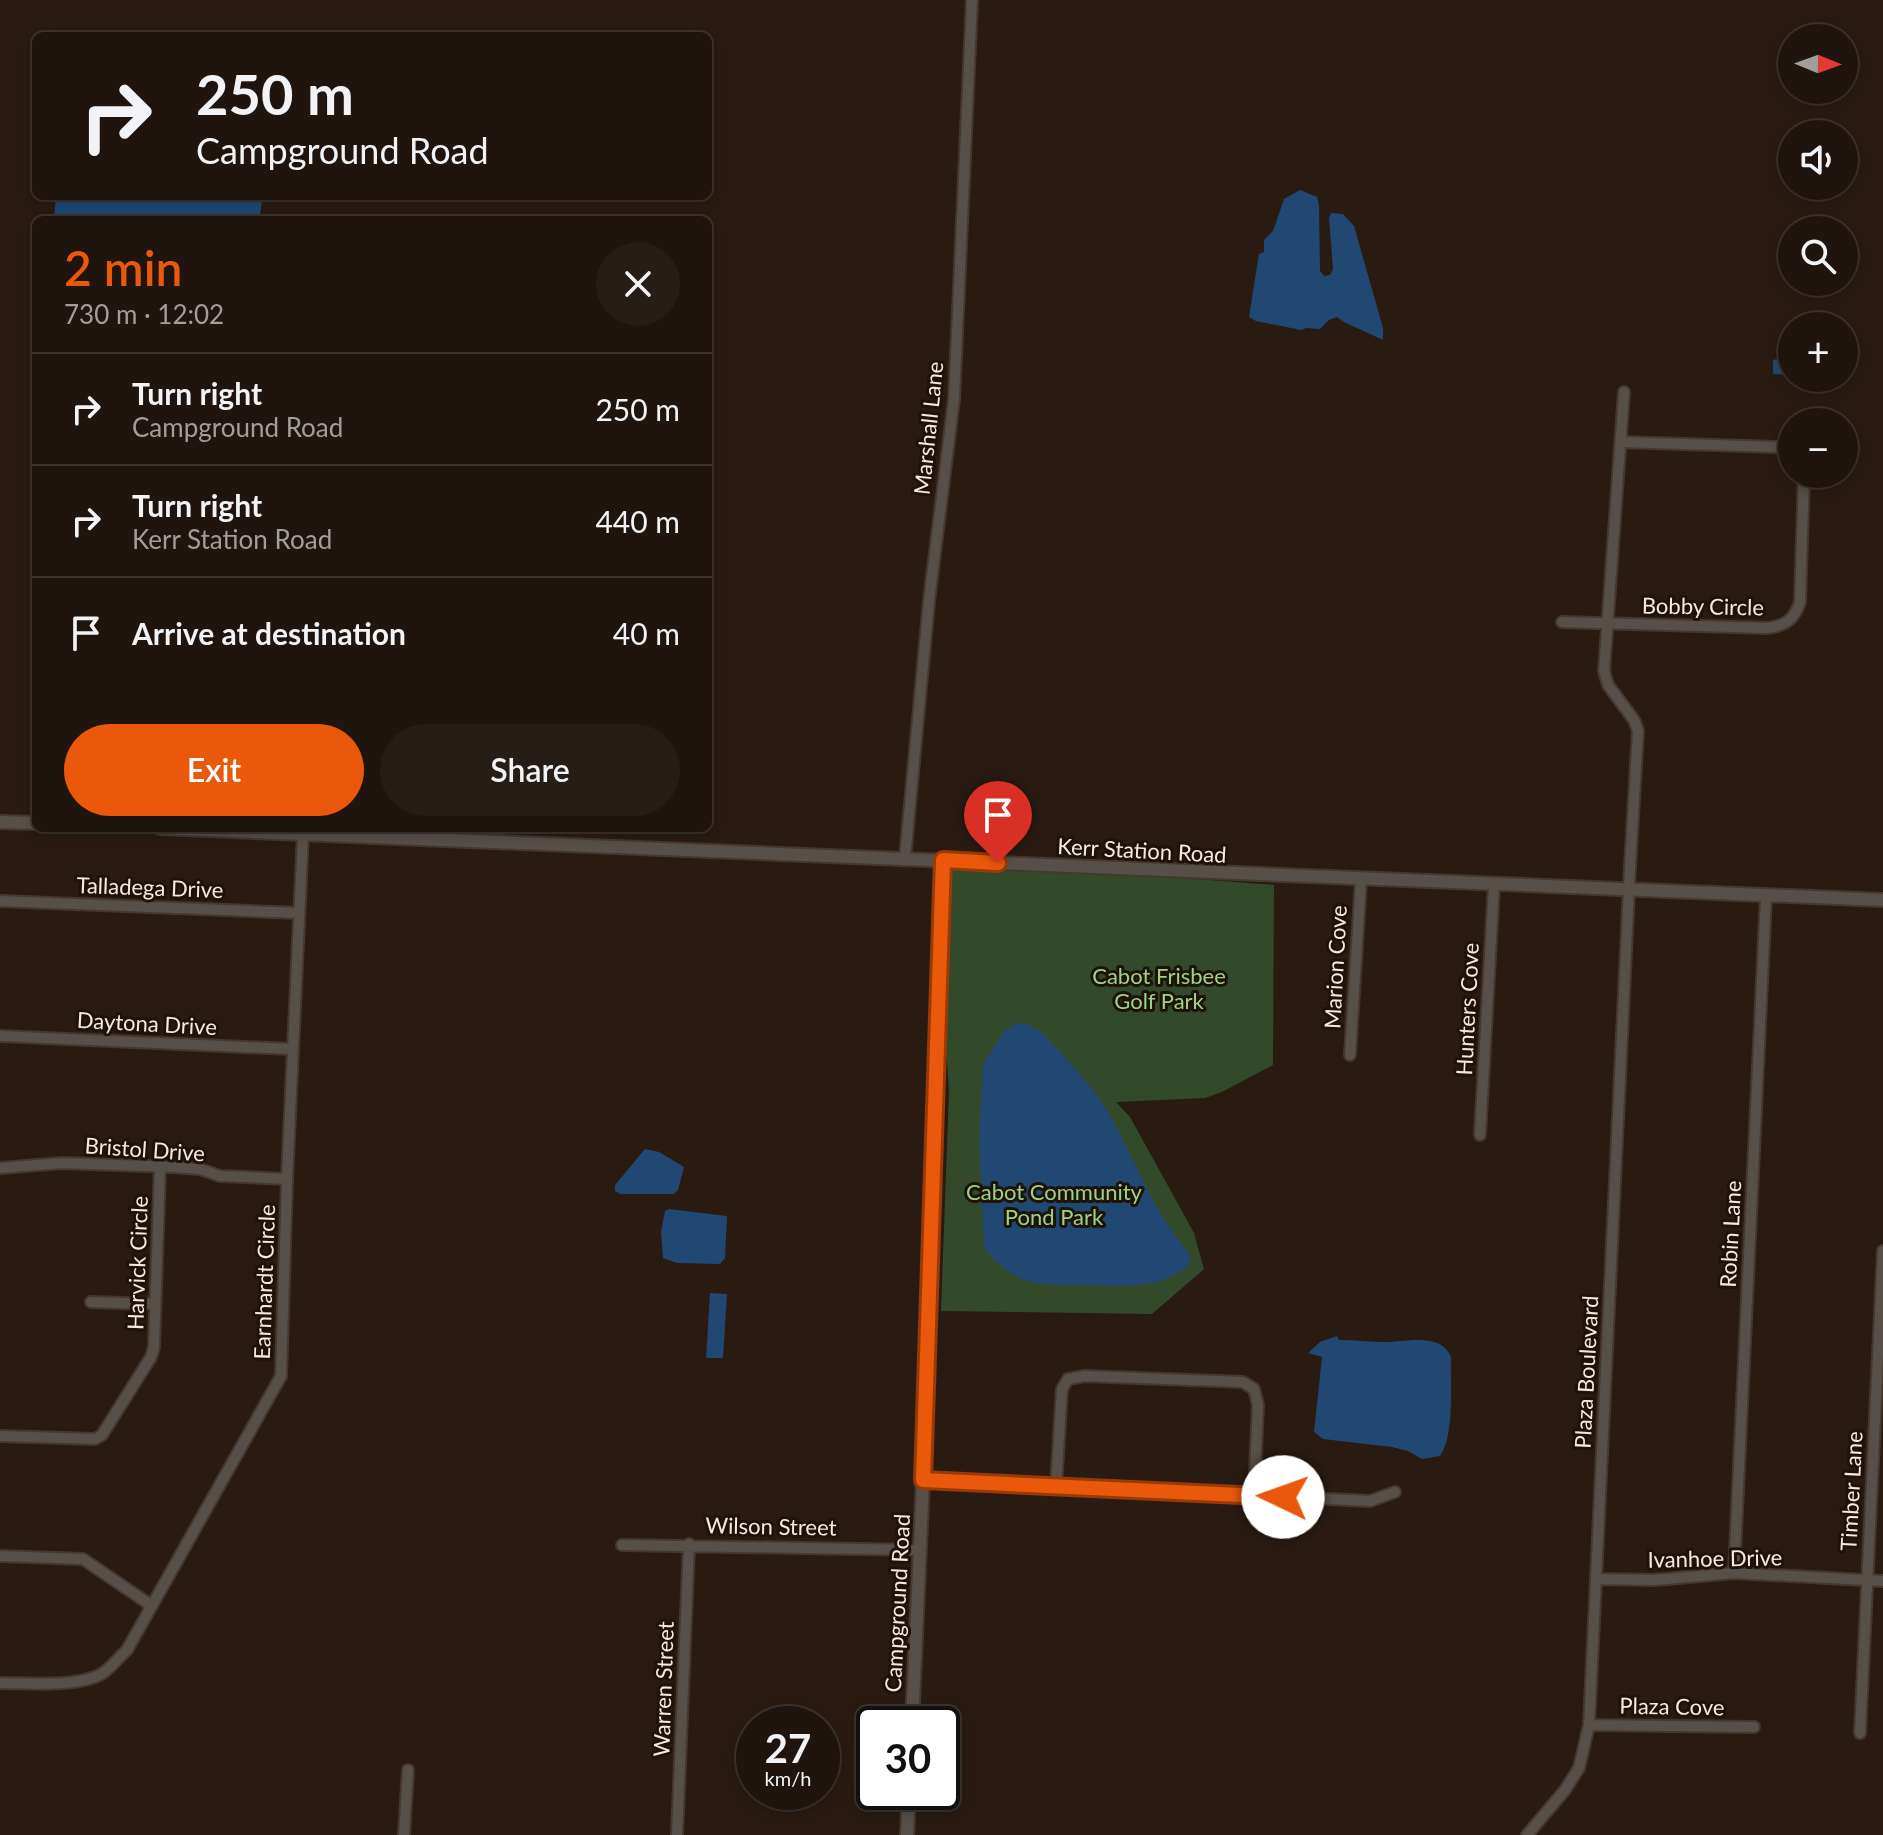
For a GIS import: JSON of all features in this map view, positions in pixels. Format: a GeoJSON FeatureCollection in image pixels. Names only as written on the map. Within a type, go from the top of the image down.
{"type":"FeatureCollection","features":[{"type":"Feature","properties":{"kind":"street","name":"Marshall Lane"},"geometry":{"type":"LineString","coordinates":[[905,858],[929,601],[954,399],[972,0]]}},
{"type":"Feature","properties":{"kind":"street","name":"Plaza Boulevard"},"geometry":{"type":"LineString","coordinates":[[1527,1835],[1565,1790],[1579,1768],[1589,1725],[1638,731],[1634,720],[1608,685],[1604,671],[1624,392]]}},
{"type":"Feature","properties":{"kind":"street"},"geometry":{"type":"LineString","coordinates":[[1621,442],[1778,447]]}},
{"type":"Feature","properties":{"kind":"street","name":"Bobby Circle"},"geometry":{"type":"LineString","coordinates":[[1562,622],[1767,628],[1779,627],[1790,621],[1800,602],[1804,488]]}},
{"type":"Feature","properties":{"kind":"street"},"geometry":{"type":"LineString","coordinates":[[0,822],[32,823]]}},
{"type":"Feature","properties":{"kind":"street","name":"Kerr Station Road"},"geometry":{"type":"LineString","coordinates":[[294,832],[1883,900]]}},
{"type":"Feature","properties":{"kind":"street","name":"Earnhardt Circle"},"geometry":{"type":"LineString","coordinates":[[0,1683],[81,1680],[102,1674],[127,1650],[281,1376],[303,834]]}},
{"type":"Feature","properties":{"kind":"street","name":"Campground Road"},"geometry":{"type":"LineString","coordinates":[[913,1706],[943,860]]}},
{"type":"Feature","properties":{"kind":"street","name":"Marion Cove"},"geometry":{"type":"LineString","coordinates":[[1350,1055],[1361,880]]}},
{"type":"Feature","properties":{"kind":"street","name":"Hunters Cove"},"geometry":{"type":"LineString","coordinates":[[1480,1135],[1494,885]]}},
{"type":"Feature","properties":{"kind":"street","name":"Robin Lane"},"geometry":{"type":"LineString","coordinates":[[1734,1573],[1766,897]]}},
{"type":"Feature","properties":{"kind":"street","name":"Talladega Drive"},"geometry":{"type":"LineString","coordinates":[[0,901],[298,913]]}},
{"type":"Feature","properties":{"kind":"street","name":"Daytona Drive"},"geometry":{"type":"LineString","coordinates":[[0,1036],[292,1049]]}},
{"type":"Feature","properties":{"kind":"street","name":"Bristol Drive"},"geometry":{"type":"LineString","coordinates":[[0,1168],[62,1163],[160,1166],[200,1169],[220,1176],[287,1179]]}},
{"type":"Feature","properties":{"kind":"street","name":"Harvick Circle"},"geometry":{"type":"LineString","coordinates":[[0,1436],[95,1439],[102,1435],[153,1352],[160,1166]]}},
{"type":"Feature","properties":{"kind":"street","name":"Timber Lane"},"geometry":{"type":"LineString","coordinates":[[1860,1733],[1883,1251]]}},
{"type":"Feature","properties":{"kind":"street"},"geometry":{"type":"LineString","coordinates":[[91,1302],[155,1304]]}},
{"type":"Feature","properties":{"kind":"street"},"geometry":{"type":"LineString","coordinates":[[1056,1486],[1062,1389],[1068,1379],[1085,1376],[1243,1382],[1254,1389],[1258,1405],[1254,1495]]}},
{"type":"Feature","properties":{"kind":"street"},"geometry":{"type":"LineString","coordinates":[[923,1480],[1370,1501],[1395,1492]]}},
{"type":"Feature","properties":{"kind":"street","name":"Warren Street"},"geometry":{"type":"LineString","coordinates":[[677,1835],[689,1544]]}},
{"type":"Feature","properties":{"kind":"street","name":"Wilson Street"},"geometry":{"type":"LineString","coordinates":[[622,1545],[918,1550]]}},
{"type":"Feature","properties":{"kind":"street"},"geometry":{"type":"LineString","coordinates":[[0,1556],[83,1559],[152,1606]]}},
{"type":"Feature","properties":{"kind":"street","name":"Ivanhoe Drive"},"geometry":{"type":"LineString","coordinates":[[1596,1579],[1655,1580],[1734,1573],[1883,1581]]}},
{"type":"Feature","properties":{"kind":"street","name":"Plaza Cove"},"geometry":{"type":"LineString","coordinates":[[1589,1725],[1754,1727]]}},
{"type":"Feature","properties":{"kind":"street"},"geometry":{"type":"LineString","coordinates":[[404,1835],[408,1770]]}},
{"type":"Feature","properties":{"kind":"street"},"geometry":{"type":"LineString","coordinates":[[907,1835],[908,1810]]}},
{"type":"Feature","properties":{"kind":"green space"},"geometry":{"type":"Polygon","coordinates":[[[943,860],[1274,885],[1273,1065],[1205,1098],[1116,1102],[1130,1117],[1194,1233],[1204,1269],[1152,1314],[941,1311],[949,1091],[940,961],[943,860]]]}},
{"type":"Feature","properties":{"kind":"water"},"geometry":{"type":"Polygon","coordinates":[[[1300,190],[1317,197],[1320,271],[1324,276],[1330,275],[1333,269],[1331,213],[1343,214],[1354,226],[1383,328],[1383,340],[1337,317],[1320,329],[1301,330],[1249,317],[1264,240],[1273,231],[1284,199],[1300,190]]]}},
{"type":"Feature","properties":{"kind":"water"},"geometry":{"type":"Polygon","coordinates":[[[56,200],[262,200],[260,216],[54,216],[56,200]]]}},
{"type":"Feature","properties":{"kind":"water"},"geometry":{"type":"Polygon","coordinates":[[[1778,359],[1778,374],[1773,374],[1773,360],[1778,359]]]}},
{"type":"Feature","properties":{"kind":"water"},"geometry":{"type":"Polygon","coordinates":[[[1018,1023],[1032,1026],[1042,1033],[1102,1103],[1157,1207],[1189,1253],[1190,1264],[1178,1273],[1140,1285],[1041,1284],[1009,1272],[984,1247],[979,1142],[983,1064],[1005,1030],[1018,1023]]]}},
{"type":"Feature","properties":{"kind":"water"},"geometry":{"type":"Polygon","coordinates":[[[645,1149],[659,1152],[684,1167],[674,1194],[620,1194],[615,1191],[615,1185],[645,1149]]]}},
{"type":"Feature","properties":{"kind":"water"},"geometry":{"type":"Polygon","coordinates":[[[665,1211],[727,1216],[725,1258],[720,1264],[677,1263],[663,1258],[661,1232],[665,1211]]]}},
{"type":"Feature","properties":{"kind":"water"},"geometry":{"type":"Polygon","coordinates":[[[710,1293],[727,1294],[723,1358],[706,1358],[710,1293]]]}},
{"type":"Feature","properties":{"kind":"water"},"geometry":{"type":"Polygon","coordinates":[[[1337,1336],[1339,1340],[1431,1341],[1446,1349],[1451,1357],[1451,1409],[1448,1435],[1440,1456],[1422,1459],[1392,1447],[1323,1439],[1314,1432],[1322,1357],[1308,1353],[1320,1342],[1337,1336]]]}},
{"type":"Feature","properties":{"kind":"route"},"geometry":{"type":"LineString","coordinates":[[998,863],[943,860],[923,1480],[1283,1497]]}},
{"type":"Feature","properties":{"kind":"park label","name":"Cabot Frisbee Golf Park"},"geometry":{"type":"Point","coordinates":[1159,988]}},
{"type":"Feature","properties":{"kind":"park label","name":"Cabot Community Pond Park"},"geometry":{"type":"Point","coordinates":[1054,1204]}}]}
